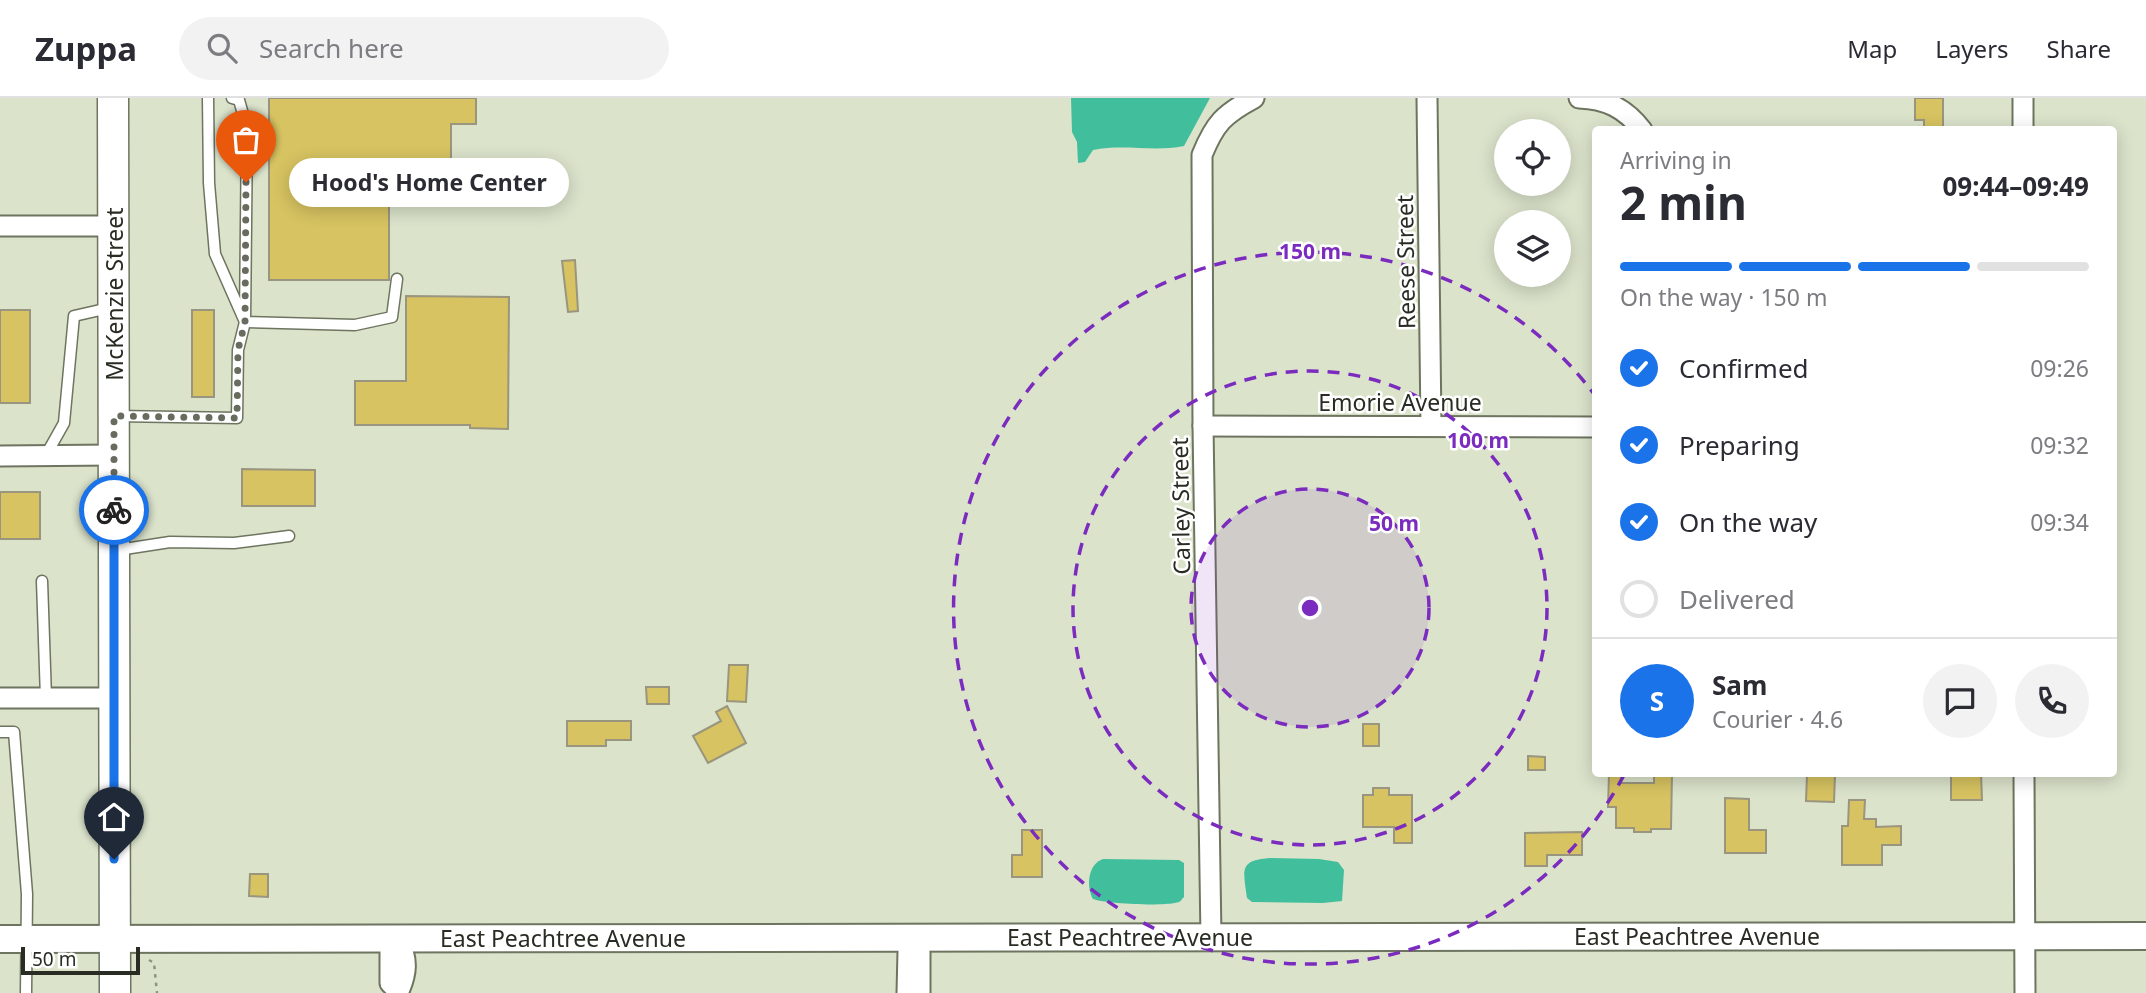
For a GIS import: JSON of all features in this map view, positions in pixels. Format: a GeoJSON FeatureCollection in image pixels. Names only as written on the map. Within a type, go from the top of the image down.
{"type":"FeatureCollection","features":[{"type":"Feature","properties":{"kind":"main road","name":"McKenzie Street"},"geometry":{"type":"LineString","coordinates":[[113,98],[115,993]]}},
{"type":"Feature","properties":{"kind":"street","name":"Carley Street"},"geometry":{"type":"LineString","coordinates":[[1211,937],[1203,426],[1202,155],[1212,130],[1234,109],[1254,98]]}},
{"type":"Feature","properties":{"kind":"street","name":"Reese Street"},"geometry":{"type":"LineString","coordinates":[[1427,98],[1431,426]]}},
{"type":"Feature","properties":{"kind":"street"},"geometry":{"type":"LineString","coordinates":[[1579,98],[1596,98],[1625,110],[1639,126]]}},
{"type":"Feature","properties":{"kind":"street"},"geometry":{"type":"LineString","coordinates":[[2023,98],[2023,126]]}},
{"type":"Feature","properties":{"kind":"street"},"geometry":{"type":"LineString","coordinates":[[0,226],[113,226]]}},
{"type":"Feature","properties":{"kind":"street","name":"Emorie Avenue"},"geometry":{"type":"LineString","coordinates":[[1203,426],[1592,427]]}},
{"type":"Feature","properties":{"kind":"street"},"geometry":{"type":"LineString","coordinates":[[0,456],[114,454]]}},
{"type":"Feature","properties":{"kind":"street"},"geometry":{"type":"LineString","coordinates":[[0,698],[113,698]]}},
{"type":"Feature","properties":{"kind":"street"},"geometry":{"type":"LineString","coordinates":[[2024,777],[2025,993]]}},
{"type":"Feature","properties":{"kind":"street","name":"East Peachtree Avenue"},"geometry":{"type":"LineString","coordinates":[[13,939],[2146,936]]}},
{"type":"Feature","properties":{"kind":"street"},"geometry":{"type":"LineString","coordinates":[[907,993],[907,952],[913,937]]}},
{"type":"Feature","properties":{"kind":"street"},"geometry":{"type":"LineString","coordinates":[[913,937],[920,952],[920,993]]}},
{"type":"Feature","properties":{"kind":"street"},"geometry":{"type":"LineString","coordinates":[[397,939],[390,952],[390,983],[398,992]]}},
{"type":"Feature","properties":{"kind":"lane"},"geometry":{"type":"LineString","coordinates":[[208,98],[209,183],[215,254],[245,322]]}},
{"type":"Feature","properties":{"kind":"lane"},"geometry":{"type":"LineString","coordinates":[[114,416],[237,418],[238,350],[245,322],[247,128],[239,100],[232,98]]}},
{"type":"Feature","properties":{"kind":"lane"},"geometry":{"type":"LineString","coordinates":[[245,322],[355,325],[391,317],[397,279]]}},
{"type":"Feature","properties":{"kind":"lane"},"geometry":{"type":"LineString","coordinates":[[46,456],[64,423],[74,316],[114,306]]}},
{"type":"Feature","properties":{"kind":"lane"},"geometry":{"type":"LineString","coordinates":[[114,550],[170,542],[234,543],[289,536]]}},
{"type":"Feature","properties":{"kind":"lane"},"geometry":{"type":"LineString","coordinates":[[42,581],[46,698]]}},
{"type":"Feature","properties":{"kind":"lane"},"geometry":{"type":"LineString","coordinates":[[0,732],[14,732],[27,894],[13,939],[26,993]]}},
{"type":"Feature","properties":{"kind":"path"},"geometry":{"type":"LineString","coordinates":[[144,957],[153,963],[157,993]]}},
{"type":"Feature","properties":{"kind":"water"},"geometry":{"type":"Polygon","coordinates":[[[1071,98],[1210,98],[1184,146],[1093,150],[1085,162],[1078,163],[1077,142],[1072,132],[1071,98]]]}},
{"type":"Feature","properties":{"kind":"water"},"geometry":{"type":"Polygon","coordinates":[[[1271,858],[1338,862],[1344,870],[1342,901],[1252,902],[1247,898],[1244,873],[1246,868],[1253,861],[1271,858]]]}},
{"type":"Feature","properties":{"kind":"water"},"geometry":{"type":"Polygon","coordinates":[[[1103,859],[1179,860],[1184,863],[1184,897],[1177,903],[1158,904],[1093,899],[1090,888],[1091,870],[1103,859]]]}},
{"type":"Feature","properties":{"kind":"building"},"geometry":{"type":"Polygon","coordinates":[[[269,98],[476,98],[476,124],[451,124],[451,188],[389,188],[389,280],[269,280],[269,98]]]}},
{"type":"Feature","properties":{"kind":"building"},"geometry":{"type":"Polygon","coordinates":[[[1915,98],[1943,98],[1943,126],[1924,126],[1924,120],[1915,120],[1915,98]]]}},
{"type":"Feature","properties":{"kind":"building"},"geometry":{"type":"Polygon","coordinates":[[[575,260],[578,311],[568,312],[562,261],[575,260]]]}},
{"type":"Feature","properties":{"kind":"building"},"geometry":{"type":"Polygon","coordinates":[[[406,296],[509,297],[508,429],[470,428],[470,425],[355,425],[355,381],[406,381],[406,296]]]}},
{"type":"Feature","properties":{"kind":"building"},"geometry":{"type":"Polygon","coordinates":[[[0,310],[30,310],[30,403],[0,403],[0,310]]]}},
{"type":"Feature","properties":{"kind":"building"},"geometry":{"type":"Polygon","coordinates":[[[192,310],[214,310],[214,397],[192,397],[192,310]]]}},
{"type":"Feature","properties":{"kind":"building"},"geometry":{"type":"Polygon","coordinates":[[[242,469],[315,470],[315,506],[242,506],[242,469]]]}},
{"type":"Feature","properties":{"kind":"building"},"geometry":{"type":"Polygon","coordinates":[[[0,492],[40,492],[40,539],[0,539],[0,492]]]}},
{"type":"Feature","properties":{"kind":"building"},"geometry":{"type":"Polygon","coordinates":[[[729,665],[748,665],[746,702],[727,701],[729,665]]]}},
{"type":"Feature","properties":{"kind":"building"},"geometry":{"type":"Polygon","coordinates":[[[646,687],[669,687],[669,704],[647,704],[646,687]]]}},
{"type":"Feature","properties":{"kind":"building"},"geometry":{"type":"Polygon","coordinates":[[[727,706],[746,743],[708,763],[693,736],[721,721],[716,712],[727,706]]]}},
{"type":"Feature","properties":{"kind":"building"},"geometry":{"type":"Polygon","coordinates":[[[567,721],[631,721],[631,740],[606,740],[606,746],[567,746],[567,721]]]}},
{"type":"Feature","properties":{"kind":"building"},"geometry":{"type":"Polygon","coordinates":[[[1363,724],[1379,724],[1379,746],[1363,746],[1363,724]]]}},
{"type":"Feature","properties":{"kind":"building"},"geometry":{"type":"Polygon","coordinates":[[[1528,756],[1545,757],[1545,770],[1528,770],[1528,756]]]}},
{"type":"Feature","properties":{"kind":"building"},"geometry":{"type":"Polygon","coordinates":[[[1609,777],[1621,777],[1621,783],[1654,783],[1654,777],[1672,777],[1671,829],[1634,832],[1634,828],[1616,828],[1616,807],[1608,807],[1609,777]]]}},
{"type":"Feature","properties":{"kind":"building"},"geometry":{"type":"Polygon","coordinates":[[[1807,777],[1835,777],[1834,802],[1806,801],[1807,777]]]}},
{"type":"Feature","properties":{"kind":"building"},"geometry":{"type":"Polygon","coordinates":[[[1951,777],[1981,777],[1982,800],[1951,800],[1951,777]]]}},
{"type":"Feature","properties":{"kind":"building"},"geometry":{"type":"Polygon","coordinates":[[[1373,788],[1389,788],[1389,795],[1412,795],[1412,843],[1394,843],[1394,827],[1363,827],[1363,795],[1373,795],[1373,788]]]}},
{"type":"Feature","properties":{"kind":"building"},"geometry":{"type":"Polygon","coordinates":[[[1725,798],[1749,799],[1749,830],[1766,830],[1766,853],[1725,853],[1725,798]]]}},
{"type":"Feature","properties":{"kind":"building"},"geometry":{"type":"Polygon","coordinates":[[[1849,800],[1865,800],[1864,819],[1876,819],[1876,827],[1901,826],[1901,845],[1882,845],[1882,865],[1842,865],[1842,826],[1848,826],[1849,800]]]}},
{"type":"Feature","properties":{"kind":"building"},"geometry":{"type":"Polygon","coordinates":[[[1022,830],[1042,830],[1042,877],[1012,877],[1012,855],[1022,855],[1022,830]]]}},
{"type":"Feature","properties":{"kind":"building"},"geometry":{"type":"Polygon","coordinates":[[[1582,832],[1582,855],[1547,855],[1547,866],[1525,866],[1525,833],[1582,832]]]}},
{"type":"Feature","properties":{"kind":"building"},"geometry":{"type":"Polygon","coordinates":[[[250,874],[268,874],[268,897],[249,896],[250,874]]]}},
{"type":"Feature","properties":{"kind":"way so far"},"geometry":{"type":"LineString","coordinates":[[114,510],[114,416],[237,418],[238,350],[245,322],[246,182]]}},
{"type":"Feature","properties":{"kind":"place","name":"Hood's Home Center"},"geometry":{"type":"Point","coordinates":[246,182]}},
{"type":"Feature","properties":{"kind":"route"},"geometry":{"type":"LineString","coordinates":[[114,510],[114,859]]}}]}
